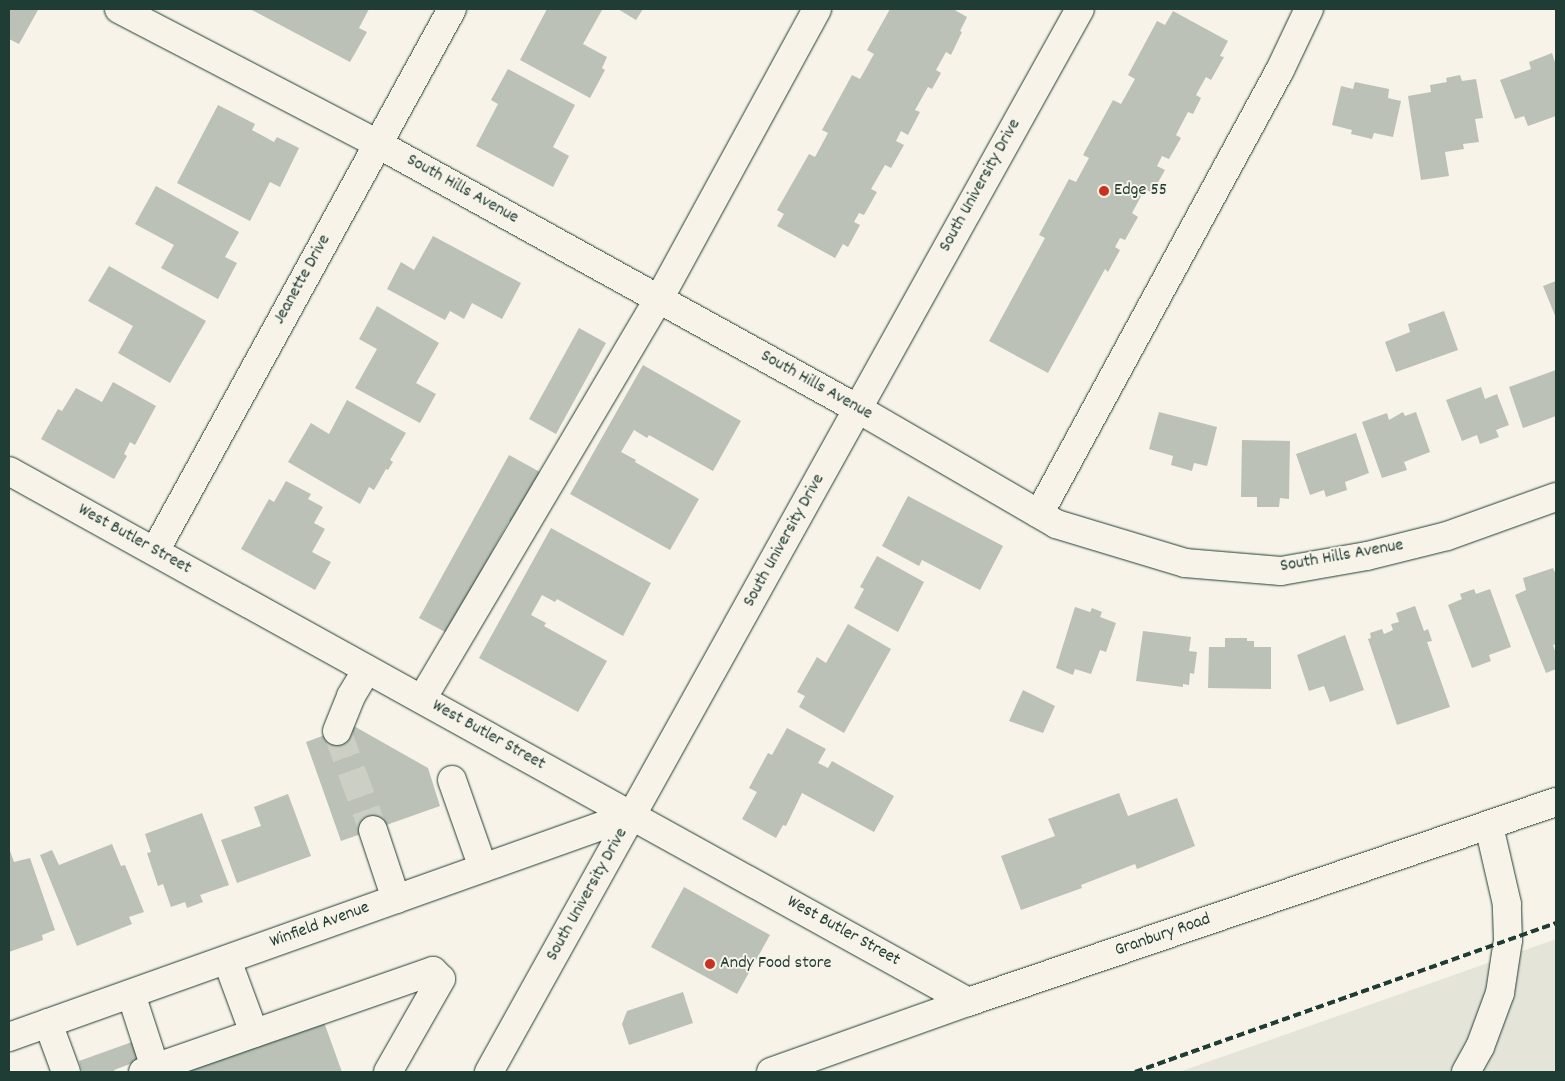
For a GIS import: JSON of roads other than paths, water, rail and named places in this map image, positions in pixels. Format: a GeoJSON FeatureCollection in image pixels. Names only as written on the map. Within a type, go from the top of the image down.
{"type":"FeatureCollection","features":[{"type":"Feature","properties":{"kind":"street","name":"South Hills Avenue"},"geometry":{"type":"LineString","coordinates":[[119,9],[378,144],[858,409],[1056,524],[1185,563],[1281,571],[1367,556],[1447,536],[1556,497]]}},
{"type":"Feature","properties":{"kind":"street","name":"Jeanette Drive"},"geometry":{"type":"LineString","coordinates":[[155,551],[452,9]]}},
{"type":"Feature","properties":{"kind":"street"},"geometry":{"type":"LineString","coordinates":[[422,699],[659,299],[817,9]]}},
{"type":"Feature","properties":{"kind":"street","name":"South University Drive"},"geometry":{"type":"LineString","coordinates":[[489,1072],[1080,9]]}},
{"type":"Feature","properties":{"kind":"street"},"geometry":{"type":"LineString","coordinates":[[1039,514],[1275,78],[1309,9]]}},
{"type":"Feature","properties":{"kind":"street","name":"West Butler Street"},"geometry":{"type":"LineString","coordinates":[[9,471],[968,1002]]}},
{"type":"Feature","properties":{"kind":"street"},"geometry":{"type":"LineString","coordinates":[[337,731],[351,696],[368,669]]}},
{"type":"Feature","properties":{"kind":"street"},"geometry":{"type":"LineString","coordinates":[[452,780],[483,868]]}},
{"type":"Feature","properties":{"kind":"street","name":"Granbury Road"},"geometry":{"type":"LineString","coordinates":[[770,1072],[968,1002],[1556,802]]}},
{"type":"Feature","properties":{"kind":"street","name":"Winfield Avenue"},"geometry":{"type":"LineString","coordinates":[[9,1037],[632,815]]}},
{"type":"Feature","properties":{"kind":"street"},"geometry":{"type":"LineString","coordinates":[[1466,1072],[1480,1047],[1500,992],[1508,940],[1507,904],[1488,826]]}},
{"type":"Feature","properties":{"kind":"street"},"geometry":{"type":"LineString","coordinates":[[373,830],[396,899]]}},
{"type":"Feature","properties":{"kind":"street"},"geometry":{"type":"LineString","coordinates":[[227,960],[254,1033]]}},
{"type":"Feature","properties":{"kind":"street"},"geometry":{"type":"LineString","coordinates":[[131,994],[149,1070],[433,971],[441,979],[388,1072]]}},
{"type":"Feature","properties":{"kind":"street"},"geometry":{"type":"LineString","coordinates":[[48,1023],[66,1072]]}},
{"type":"Feature","properties":{"kind":"tunnel"},"geometry":{"type":"LineString","coordinates":[[337,731],[373,830]]}},
{"type":"Feature","properties":{"kind":"railway"},"geometry":{"type":"LineString","coordinates":[[1135,1072],[1556,923]]}},
{"type":"Feature","properties":{"kind":"place","name":"Edge 55"},"geometry":{"type":"Point","coordinates":[1104,191]}},
{"type":"Feature","properties":{"kind":"place","name":"Andy Food store"},"geometry":{"type":"Point","coordinates":[710,964]}}]}
